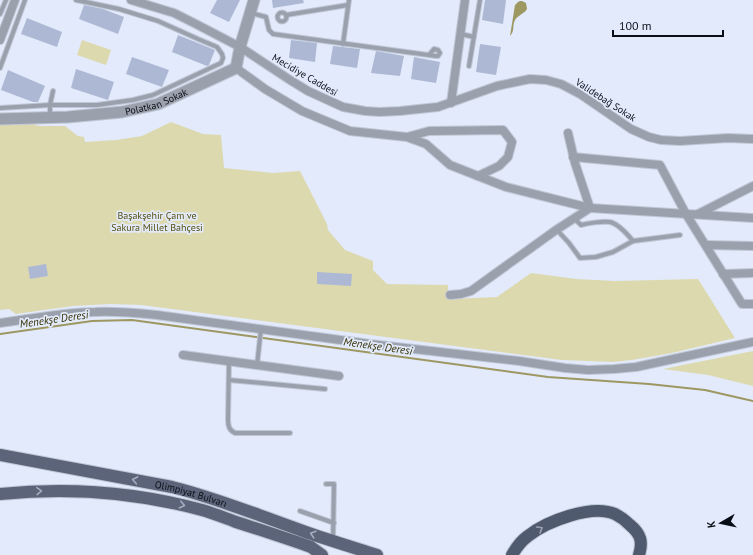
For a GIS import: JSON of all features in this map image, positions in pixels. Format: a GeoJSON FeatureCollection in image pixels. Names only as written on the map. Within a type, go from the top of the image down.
{"type":"FeatureCollection","features":[{"type":"Feature","properties":{"kind":"highway"},"geometry":{"type":"LineString","coordinates":[[512,555],[515,549],[527,536],[542,527],[572,515],[599,511],[614,514],[634,528],[640,537],[642,545],[640,555]]}},
{"type":"Feature","properties":{"kind":"main road","name":"Olimpiyat Bulvarı"},"geometry":{"type":"LineString","coordinates":[[0,455],[194,492],[305,532],[377,555]]}},
{"type":"Feature","properties":{"kind":"main road"},"geometry":{"type":"LineString","coordinates":[[0,494],[41,491],[84,491],[121,494],[153,499],[202,510],[311,547],[322,555]]}},
{"type":"Feature","properties":{"kind":"street"},"geometry":{"type":"LineString","coordinates":[[0,40],[2,29],[15,0]]}},
{"type":"Feature","properties":{"kind":"street","name":"Mecidiye Caddesi"},"geometry":{"type":"LineString","coordinates":[[131,0],[174,13],[194,23],[240,47],[308,91],[343,107],[365,111],[400,112],[438,108],[451,102]]}},
{"type":"Feature","properties":{"kind":"street"},"geometry":{"type":"LineString","coordinates":[[254,0],[240,47],[236,68],[265,89],[302,111],[350,131],[407,137],[426,144],[450,165],[506,187],[590,208],[753,218]]}},
{"type":"Feature","properties":{"kind":"street"},"geometry":{"type":"LineString","coordinates":[[451,102],[465,0]]}},
{"type":"Feature","properties":{"kind":"street","name":"Polatkan Sokak"},"geometry":{"type":"LineString","coordinates":[[0,119],[68,117],[122,112],[158,104],[236,68]]}},
{"type":"Feature","properties":{"kind":"street","name":"Validebağ Sokak"},"geometry":{"type":"LineString","coordinates":[[451,102],[498,86],[530,79],[546,80],[561,84],[580,94],[631,129],[649,137],[661,140],[680,141],[728,138],[753,139]]}},
{"type":"Feature","properties":{"kind":"street"},"geometry":{"type":"LineString","coordinates":[[407,137],[429,131],[503,130],[512,142],[508,157],[499,166],[478,176]]}},
{"type":"Feature","properties":{"kind":"street"},"geometry":{"type":"LineString","coordinates":[[568,133],[573,157],[590,208]]}},
{"type":"Feature","properties":{"kind":"street"},"geometry":{"type":"LineString","coordinates":[[573,157],[660,165],[686,214],[742,304],[753,304]]}},
{"type":"Feature","properties":{"kind":"street"},"geometry":{"type":"LineString","coordinates":[[697,215],[753,186]]}},
{"type":"Feature","properties":{"kind":"street"},"geometry":{"type":"LineString","coordinates":[[450,295],[472,291],[556,230],[590,208]]}},
{"type":"Feature","properties":{"kind":"street"},"geometry":{"type":"LineString","coordinates":[[706,246],[753,246]]}},
{"type":"Feature","properties":{"kind":"street"},"geometry":{"type":"LineString","coordinates":[[723,274],[753,273]]}},
{"type":"Feature","properties":{"kind":"street"},"geometry":{"type":"LineString","coordinates":[[0,323],[69,314],[123,312],[157,315],[370,344],[588,370],[636,367],[753,342]]}},
{"type":"Feature","properties":{"kind":"street"},"geometry":{"type":"LineString","coordinates":[[183,354],[257,366],[339,376]]}},
{"type":"Feature","properties":{"kind":"lane"},"geometry":{"type":"LineString","coordinates":[[0,14],[6,0]]}},
{"type":"Feature","properties":{"kind":"lane"},"geometry":{"type":"LineString","coordinates":[[0,68],[25,0]]}},
{"type":"Feature","properties":{"kind":"lane"},"geometry":{"type":"LineString","coordinates":[[0,108],[50,105],[97,105],[133,100],[153,95],[220,63],[223,58],[217,47],[198,40],[158,20],[119,9],[76,0]]}},
{"type":"Feature","properties":{"kind":"lane"},"geometry":{"type":"LineString","coordinates":[[469,66],[480,0]]}},
{"type":"Feature","properties":{"kind":"lane"},"geometry":{"type":"LineString","coordinates":[[286,15],[348,2],[343,44]]}},
{"type":"Feature","properties":{"kind":"lane"},"geometry":{"type":"LineString","coordinates":[[250,13],[266,17],[269,30],[274,34],[428,55]]}},
{"type":"Feature","properties":{"kind":"lane"},"geometry":{"type":"LineString","coordinates":[[460,34],[474,37]]}},
{"type":"Feature","properties":{"kind":"lane"},"geometry":{"type":"LineString","coordinates":[[50,118],[50,105],[53,91]]}},
{"type":"Feature","properties":{"kind":"lane"},"geometry":{"type":"LineString","coordinates":[[574,218],[581,225],[611,222],[625,231],[633,241]]}},
{"type":"Feature","properties":{"kind":"lane"},"geometry":{"type":"LineString","coordinates":[[556,230],[569,243],[580,258],[596,257],[613,252],[633,241],[680,235]]}},
{"type":"Feature","properties":{"kind":"lane"},"geometry":{"type":"LineString","coordinates":[[257,366],[261,329]]}},
{"type":"Feature","properties":{"kind":"lane"},"geometry":{"type":"LineString","coordinates":[[229,361],[228,426],[231,431],[235,433],[290,434]]}},
{"type":"Feature","properties":{"kind":"lane"},"geometry":{"type":"LineString","coordinates":[[229,380],[325,390]]}},
{"type":"Feature","properties":{"kind":"lane"},"geometry":{"type":"LineString","coordinates":[[326,484],[334,484],[333,541]]}},
{"type":"Feature","properties":{"kind":"lane"},"geometry":{"type":"LineString","coordinates":[[300,511],[334,522]]}},
{"type":"Feature","properties":{"kind":"green space"},"geometry":{"type":"Polygon","coordinates":[[[82,40],[111,50],[106,65],[77,55],[82,40]]]}},
{"type":"Feature","properties":{"kind":"green space","name":"Başakşehir Çam ve Sakura Millet Bahçesi"},"geometry":{"type":"Polygon","coordinates":[[[171,122],[203,134],[221,135],[224,168],[273,173],[300,171],[327,224],[328,230],[345,250],[373,261],[373,270],[387,284],[448,285],[449,299],[497,297],[531,273],[576,279],[615,281],[698,279],[735,338],[672,353],[613,362],[562,360],[141,305],[111,304],[73,306],[16,314],[9,309],[0,310],[0,125],[32,124],[40,126],[65,126],[78,136],[84,137],[85,142],[116,140],[142,136],[171,122]]]}},
{"type":"Feature","properties":{"kind":"green space"},"geometry":{"type":"Polygon","coordinates":[[[753,351],[753,386],[708,375],[663,369],[753,351]]]}},
{"type":"Feature","properties":{"kind":"shaded area"},"geometry":{"type":"Polygon","coordinates":[[[520,1],[526,3],[527,9],[515,20],[510,36],[515,5],[520,1]]]}},
{"type":"Feature","properties":{"kind":"building"},"geometry":{"type":"Polygon","coordinates":[[[217,0],[240,0],[229,22],[210,13],[217,0]]]}},
{"type":"Feature","properties":{"kind":"building"},"geometry":{"type":"Polygon","coordinates":[[[272,0],[303,0],[304,3],[273,8],[272,0]]]}},
{"type":"Feature","properties":{"kind":"building"},"geometry":{"type":"Polygon","coordinates":[[[485,0],[506,0],[503,24],[482,20],[485,0]]]}},
{"type":"Feature","properties":{"kind":"building"},"geometry":{"type":"Polygon","coordinates":[[[84,5],[103,9],[124,17],[118,34],[79,19],[84,5]]]}},
{"type":"Feature","properties":{"kind":"building"},"geometry":{"type":"Polygon","coordinates":[[[27,18],[62,32],[57,47],[21,34],[27,18]]]}},
{"type":"Feature","properties":{"kind":"building"},"geometry":{"type":"Polygon","coordinates":[[[178,35],[215,50],[209,65],[207,66],[172,52],[178,35]]]}},
{"type":"Feature","properties":{"kind":"building"},"geometry":{"type":"Polygon","coordinates":[[[291,40],[317,43],[315,62],[289,58],[291,40]]]}},
{"type":"Feature","properties":{"kind":"building"},"geometry":{"type":"Polygon","coordinates":[[[480,44],[501,47],[496,75],[476,72],[480,44]]]}},
{"type":"Feature","properties":{"kind":"building"},"geometry":{"type":"Polygon","coordinates":[[[333,46],[360,49],[357,68],[330,64],[333,46]]]}},
{"type":"Feature","properties":{"kind":"building"},"geometry":{"type":"Polygon","coordinates":[[[376,51],[404,56],[400,76],[371,73],[376,51]]]}},
{"type":"Feature","properties":{"kind":"building"},"geometry":{"type":"Polygon","coordinates":[[[132,57],[169,70],[162,87],[126,74],[132,57]]]}},
{"type":"Feature","properties":{"kind":"building"},"geometry":{"type":"Polygon","coordinates":[[[414,57],[440,62],[436,83],[411,79],[414,57]]]}},
{"type":"Feature","properties":{"kind":"building"},"geometry":{"type":"Polygon","coordinates":[[[76,69],[114,82],[108,100],[71,88],[76,69]]]}},
{"type":"Feature","properties":{"kind":"building"},"geometry":{"type":"Polygon","coordinates":[[[8,70],[45,86],[38,102],[33,102],[1,90],[8,70]]]}},
{"type":"Feature","properties":{"kind":"building"},"geometry":{"type":"Polygon","coordinates":[[[46,264],[48,276],[30,279],[28,267],[46,264]]]}},
{"type":"Feature","properties":{"kind":"building"},"geometry":{"type":"Polygon","coordinates":[[[317,272],[352,274],[351,286],[317,284],[317,272]]]}},
{"type":"Feature","properties":{"kind":"waterway","name":"Menekşe Deresi"},"geometry":{"type":"LineString","coordinates":[[0,334],[92,321],[132,320],[548,377],[649,384],[705,390],[753,401]]}}]}
